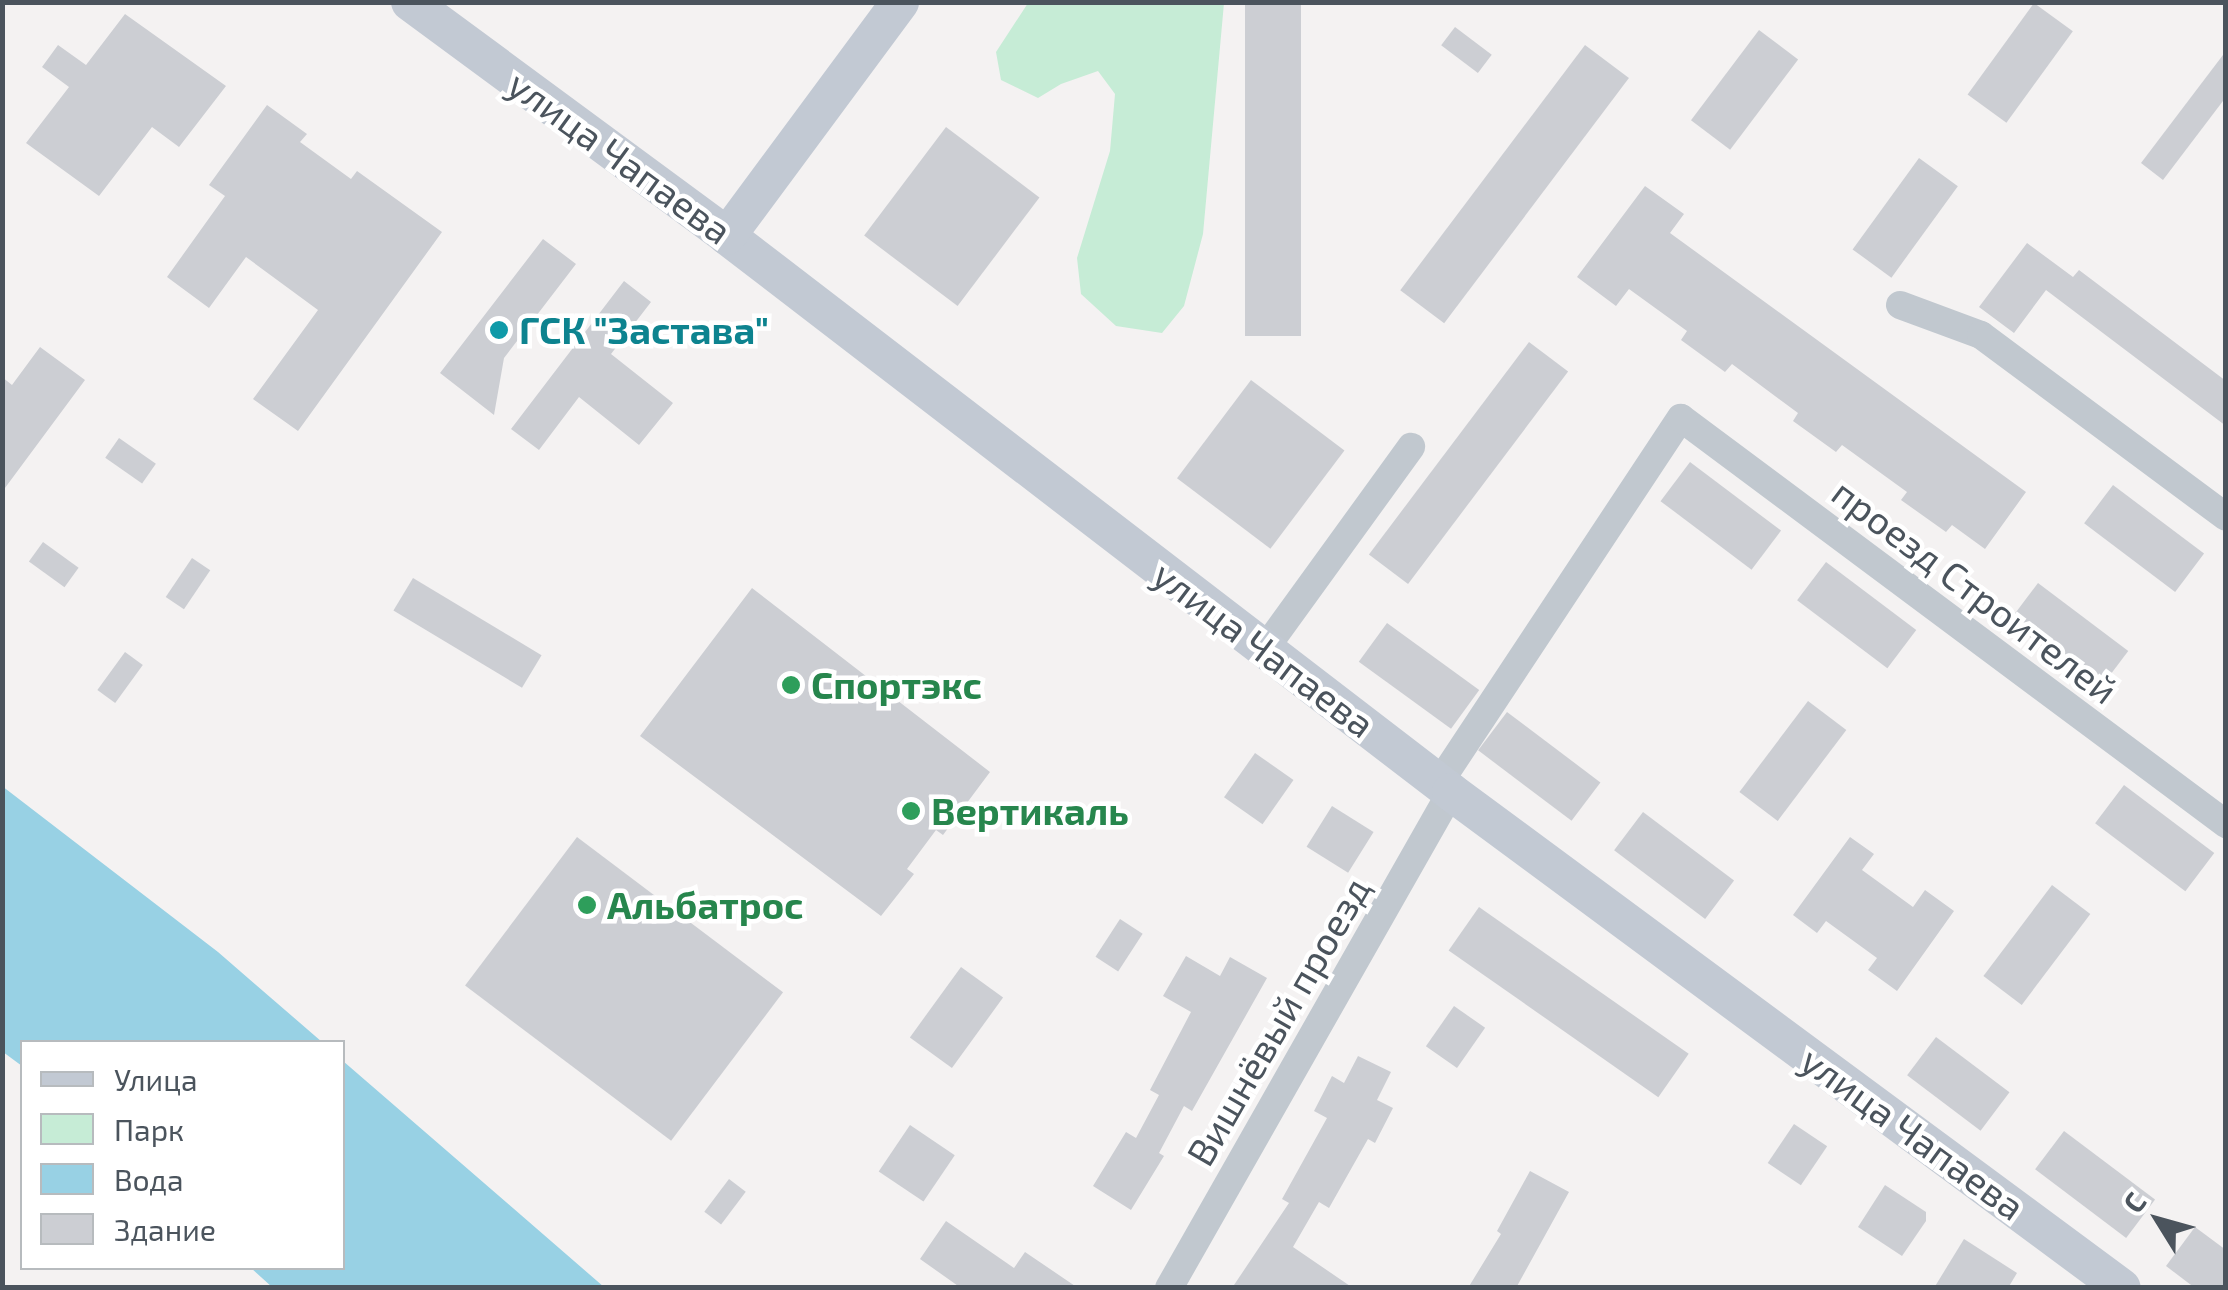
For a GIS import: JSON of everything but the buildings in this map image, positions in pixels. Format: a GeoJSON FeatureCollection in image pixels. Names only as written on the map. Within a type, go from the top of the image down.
{"type":"FeatureCollection","features":[{"type":"Feature","properties":{"kind":"street","name":"улица Чапаева"},"geometry":{"type":"LineString","coordinates":[[410,2],[727,236],[1445,788],[2122,1288]]}},
{"type":"Feature","properties":{"kind":"street"},"geometry":{"type":"LineString","coordinates":[[727,236],[900,2]]}},
{"type":"Feature","properties":{"kind":"street"},"geometry":{"type":"LineString","coordinates":[[1900,305],[1982,335],[2226,516]]}},
{"type":"Feature","properties":{"kind":"street","name":"Вишнёвый проезд"},"geometry":{"type":"LineString","coordinates":[[1169,1288],[1445,788],[1680,418]]}},
{"type":"Feature","properties":{"kind":"street","name":"проезд Строителей"},"geometry":{"type":"LineString","coordinates":[[1680,418],[2226,824]]}},
{"type":"Feature","properties":{"kind":"street"},"geometry":{"type":"LineString","coordinates":[[1264,650],[1411,448]]}},
{"type":"Feature","properties":{"kind":"green space"},"geometry":{"type":"Polygon","coordinates":[[[1028,3],[1224,3],[1203,234],[1184,306],[1162,333],[1116,326],[1081,294],[1077,258],[1110,151],[1115,94],[1098,71],[1061,84],[1038,98],[1001,80],[996,52],[1028,3]]]}},
{"type":"Feature","properties":{"kind":"water"},"geometry":{"type":"Polygon","coordinates":[[[2,786],[218,952],[320,1040],[20,1040],[20,1065],[3,1052],[2,786]]]}},
{"type":"Feature","properties":{"kind":"water"},"geometry":{"type":"Polygon","coordinates":[[[345,1063],[604,1287],[272,1287],[253,1270],[345,1270],[345,1063]]]}},
{"type":"Feature","properties":{"kind":"place","name":"ГСК \"Застава\""},"geometry":{"type":"Point","coordinates":[499,330]}},
{"type":"Feature","properties":{"kind":"place","name":"Спортэкс"},"geometry":{"type":"Point","coordinates":[791,685]}},
{"type":"Feature","properties":{"kind":"place","name":"Вертикаль"},"geometry":{"type":"Point","coordinates":[911,811]}},
{"type":"Feature","properties":{"kind":"place","name":"Альбатрос"},"geometry":{"type":"Point","coordinates":[587,905]}}]}
